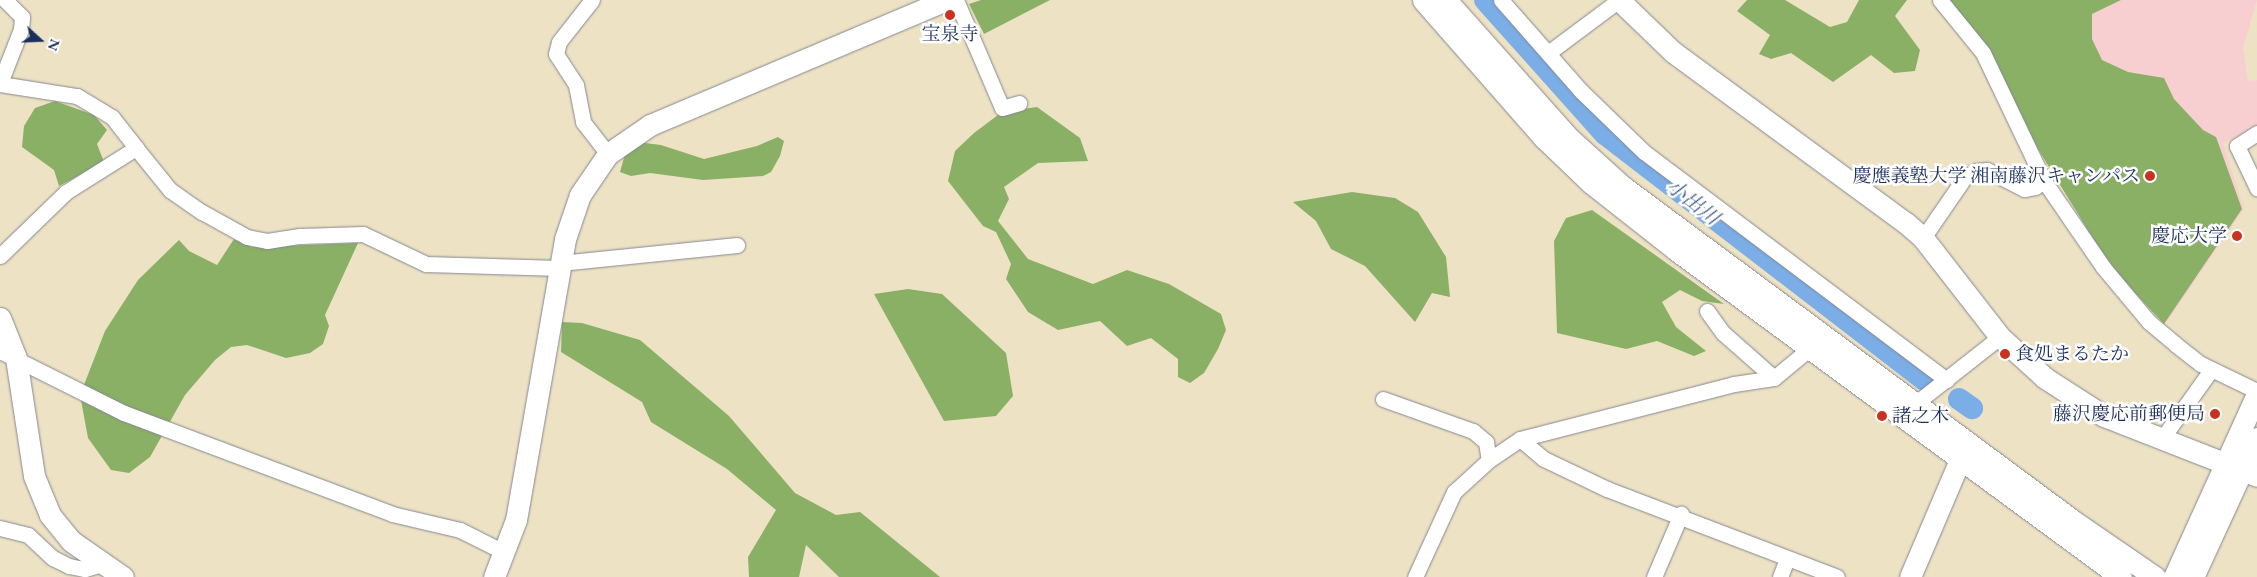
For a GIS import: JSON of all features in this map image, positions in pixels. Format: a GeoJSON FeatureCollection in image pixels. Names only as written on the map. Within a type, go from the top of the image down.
{"type":"FeatureCollection","features":[{"type":"Feature","properties":{"kind":"street"},"geometry":{"type":"LineString","coordinates":[[5,0],[22,17],[21,29],[0,84],[77,96],[112,116],[170,190],[202,212],[247,237],[267,241],[300,236],[363,234],[426,264],[559,266],[737,245]]}},
{"type":"Feature","properties":{"kind":"street"},"geometry":{"type":"LineString","coordinates":[[592,0],[559,42],[556,54],[576,85],[583,122],[608,154]]}},
{"type":"Feature","properties":{"kind":"street"},"geometry":{"type":"LineString","coordinates":[[494,577],[506,553],[516,520],[559,266],[580,195],[608,154],[650,125],[946,0]]}},
{"type":"Feature","properties":{"kind":"street"},"geometry":{"type":"LineString","coordinates":[[956,0],[1002,108],[1019,103]]}},
{"type":"Feature","properties":{"kind":"street"},"geometry":{"type":"LineString","coordinates":[[1423,0],[1544,138],[1591,183],[1809,349],[2072,520],[2154,577]]}},
{"type":"Feature","properties":{"kind":"street"},"geometry":{"type":"LineString","coordinates":[[1446,0],[1568,137],[1622,186],[1916,403],[1964,449],[2121,577]]}},
{"type":"Feature","properties":{"kind":"street"},"geometry":{"type":"LineString","coordinates":[[1501,0],[1614,125],[1644,152],[1947,380]]}},
{"type":"Feature","properties":{"kind":"street"},"geometry":{"type":"LineString","coordinates":[[1548,54],[1619,0],[1673,52],[1906,223],[1923,238],[2000,337],[2046,378],[2104,416],[2241,470]]}},
{"type":"Feature","properties":{"kind":"street"},"geometry":{"type":"LineString","coordinates":[[1940,0],[1983,53],[2044,181],[2103,267],[2149,322],[2211,370],[2257,392],[2241,470],[2174,577]]}},
{"type":"Feature","properties":{"kind":"street"},"geometry":{"type":"LineString","coordinates":[[2257,133],[2237,146],[2257,188]]}},
{"type":"Feature","properties":{"kind":"street"},"geometry":{"type":"LineString","coordinates":[[0,256],[66,192],[136,148]]}},
{"type":"Feature","properties":{"kind":"street"},"geometry":{"type":"LineString","coordinates":[[1923,238],[1965,177],[1976,171],[1987,170],[2024,189],[2035,187],[2044,181]]}},
{"type":"Feature","properties":{"kind":"street"},"geometry":{"type":"LineString","coordinates":[[1707,311],[1723,333],[1774,378]]}},
{"type":"Feature","properties":{"kind":"street"},"geometry":{"type":"LineString","coordinates":[[0,318],[34,476],[50,514],[71,541],[122,577]]}},
{"type":"Feature","properties":{"kind":"street"},"geometry":{"type":"LineString","coordinates":[[1916,403],[2000,337]]}},
{"type":"Feature","properties":{"kind":"street"},"geometry":{"type":"LineString","coordinates":[[1415,577],[1454,492],[1489,460],[1520,439],[1734,384],[1774,378],[1809,349]]}},
{"type":"Feature","properties":{"kind":"street"},"geometry":{"type":"LineString","coordinates":[[8,355],[124,412],[392,514],[460,530],[506,553]]}},
{"type":"Feature","properties":{"kind":"street"},"geometry":{"type":"LineString","coordinates":[[2161,440],[2211,370]]}},
{"type":"Feature","properties":{"kind":"street"},"geometry":{"type":"LineString","coordinates":[[1383,399],[1473,430],[1486,442],[1489,460]]}},
{"type":"Feature","properties":{"kind":"street"},"geometry":{"type":"LineString","coordinates":[[2194,577],[2257,438]]}},
{"type":"Feature","properties":{"kind":"street"},"geometry":{"type":"LineString","coordinates":[[1520,439],[1544,459],[1607,489],[1680,514],[1838,577]]}},
{"type":"Feature","properties":{"kind":"street"},"geometry":{"type":"LineString","coordinates":[[1910,577],[1964,449]]}},
{"type":"Feature","properties":{"kind":"street"},"geometry":{"type":"LineString","coordinates":[[1654,577],[1680,514]]}},
{"type":"Feature","properties":{"kind":"street"},"geometry":{"type":"LineString","coordinates":[[0,528],[28,535],[53,558],[69,566],[85,569],[102,564]]}},
{"type":"Feature","properties":{"kind":"street"},"geometry":{"type":"LineString","coordinates":[[1780,577],[1787,558]]}},
{"type":"Feature","properties":{"kind":"shaded area","name":"慶應義塾大学 湘南藤沢キャンパス"},"geometry":{"type":"Polygon","coordinates":[[[1955,0],[2257,0],[2243,48],[2248,81],[2257,80],[2257,127],[2223,143],[2244,209],[2167,322],[1993,44],[1955,0]]]}},
{"type":"Feature","properties":{"kind":"green space"},"geometry":{"type":"Polygon","coordinates":[[[981,0],[1050,0],[984,34],[969,4],[981,0]]]}},
{"type":"Feature","properties":{"kind":"green space"},"geometry":{"type":"Polygon","coordinates":[[[1747,0],[1785,0],[1830,27],[1847,22],[1859,0],[1907,0],[1895,16],[1920,50],[1915,71],[1894,73],[1871,55],[1833,82],[1791,53],[1771,59],[1759,54],[1770,35],[1737,11],[1747,0]]]}},
{"type":"Feature","properties":{"kind":"green space","name":"慶應義塾大学 湘南藤沢キャンパス"},"geometry":{"type":"Polygon","coordinates":[[[1946,0],[2121,0],[2092,14],[2092,39],[2102,60],[2128,72],[2164,78],[2174,99],[2203,130],[2216,137],[2242,209],[2164,324],[2120,277],[2094,240],[2038,149],[1990,50],[1946,0]]]}},
{"type":"Feature","properties":{"kind":"green space"},"geometry":{"type":"Polygon","coordinates":[[[55,101],[94,115],[107,130],[97,144],[104,162],[59,186],[54,170],[22,147],[24,126],[35,108],[55,101]]]}},
{"type":"Feature","properties":{"kind":"green space"},"geometry":{"type":"Polygon","coordinates":[[[1037,107],[1080,138],[1088,161],[1038,163],[1004,187],[1009,199],[998,221],[1028,259],[1093,284],[1127,270],[1169,284],[1221,314],[1226,330],[1218,349],[1204,373],[1190,383],[1178,377],[1178,359],[1151,338],[1127,346],[1100,321],[1058,330],[1028,312],[1006,279],[1011,264],[996,232],[983,226],[948,181],[955,151],[974,133],[1002,112],[1037,107]]]}},
{"type":"Feature","properties":{"kind":"green space"},"geometry":{"type":"Polygon","coordinates":[[[778,137],[784,141],[780,156],[771,172],[763,176],[703,180],[650,173],[631,176],[620,172],[625,154],[637,142],[661,145],[704,159],[757,146],[778,137]]]}},
{"type":"Feature","properties":{"kind":"green space"},"geometry":{"type":"Polygon","coordinates":[[[1352,192],[1395,198],[1418,212],[1446,257],[1450,297],[1432,293],[1415,322],[1365,266],[1331,249],[1316,221],[1293,202],[1352,192]]]}},
{"type":"Feature","properties":{"kind":"green space"},"geometry":{"type":"Polygon","coordinates":[[[1592,210],[1724,304],[1702,301],[1680,290],[1662,302],[1676,327],[1706,351],[1694,356],[1657,341],[1626,349],[1557,333],[1554,241],[1566,218],[1592,210]]]}},
{"type":"Feature","properties":{"kind":"green space"},"geometry":{"type":"Polygon","coordinates":[[[234,239],[252,247],[358,243],[325,315],[329,326],[323,344],[310,353],[286,358],[247,345],[231,347],[215,360],[185,395],[150,457],[129,473],[111,470],[88,438],[80,395],[105,331],[138,280],[179,240],[189,251],[217,265],[234,239]]]}},
{"type":"Feature","properties":{"kind":"green space"},"geometry":{"type":"Polygon","coordinates":[[[908,289],[942,294],[1006,353],[1013,396],[996,416],[944,421],[874,294],[908,289]]]}},
{"type":"Feature","properties":{"kind":"green space"},"geometry":{"type":"Polygon","coordinates":[[[562,322],[582,323],[640,340],[729,416],[795,493],[836,515],[860,512],[940,577],[839,577],[806,545],[799,577],[749,577],[748,557],[776,510],[727,469],[651,422],[642,402],[561,352],[562,322]]]}},
{"type":"Feature","properties":{"kind":"waterway","name":"小出川"},"geometry":{"type":"LineString","coordinates":[[1485,0],[1605,134],[1924,380]]}},
{"type":"Feature","properties":{"kind":"waterway","name":"小出川"},"geometry":{"type":"LineString","coordinates":[[1959,399],[1972,408]]}},
{"type":"Feature","properties":{"kind":"place","name":"宝泉寺"},"geometry":{"type":"Point","coordinates":[950,15]}},
{"type":"Feature","properties":{"kind":"place","name":"慶應義塾大学 湘南藤沢キャンパス"},"geometry":{"type":"Point","coordinates":[2150,176]}},
{"type":"Feature","properties":{"kind":"place","name":"慶応大学"},"geometry":{"type":"Point","coordinates":[2237,236]}},
{"type":"Feature","properties":{"kind":"place","name":"食処まるたか"},"geometry":{"type":"Point","coordinates":[2005,354]}},
{"type":"Feature","properties":{"kind":"place","name":"藤沢慶応前郵便局"},"geometry":{"type":"Point","coordinates":[2215,414]}},
{"type":"Feature","properties":{"kind":"place","name":"諸之木"},"geometry":{"type":"Point","coordinates":[1882,416]}}]}
